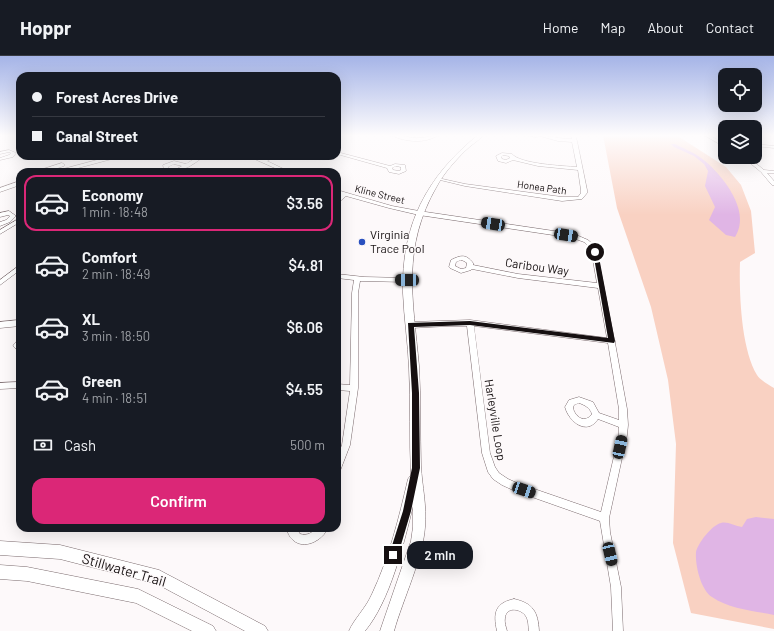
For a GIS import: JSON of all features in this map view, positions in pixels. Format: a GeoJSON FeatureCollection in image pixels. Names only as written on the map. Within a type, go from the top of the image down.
{"type":"FeatureCollection","features":[{"type":"Feature","properties":{"kind":"main road"},"geometry":{"type":"LineString","coordinates":[[52,168],[75,162]]}},
{"type":"Feature","properties":{"kind":"main road"},"geometry":{"type":"LineString","coordinates":[[71,168],[96,162]]}},
{"type":"Feature","properties":{"kind":"main road"},"geometry":{"type":"LineString","coordinates":[[0,184],[16,179]]}},
{"type":"Feature","properties":{"kind":"main road"},"geometry":{"type":"LineString","coordinates":[[0,190],[16,184]]}},
{"type":"Feature","properties":{"kind":"main road","name":"Stillwater Trail"},"geometry":{"type":"LineString","coordinates":[[0,548],[60,552],[159,577],[260,631]]}},
{"type":"Feature","properties":{"kind":"main road","name":"Stillwater Trail"},"geometry":{"type":"LineString","coordinates":[[0,572],[27,574],[138,596],[208,631]]}},
{"type":"Feature","properties":{"kind":"street"},"geometry":{"type":"LineString","coordinates":[[166,168],[165,166],[174,162],[185,165]]}},
{"type":"Feature","properties":{"kind":"street"},"geometry":{"type":"LineString","coordinates":[[180,168],[191,162]]}},
{"type":"Feature","properties":{"kind":"street"},"geometry":{"type":"LineString","coordinates":[[266,162],[279,168]]}},
{"type":"Feature","properties":{"kind":"street"},"geometry":{"type":"LineString","coordinates":[[370,162],[390,167]]}},
{"type":"Feature","properties":{"kind":"street"},"geometry":{"type":"LineString","coordinates":[[387,631],[418,537],[420,513],[416,468],[416,393],[407,280],[412,236],[426,196],[452,162]]}},
{"type":"Feature","properties":{"kind":"street"},"geometry":{"type":"LineString","coordinates":[[525,162],[538,165],[579,169]]}},
{"type":"Feature","properties":{"kind":"street","name":"Honea Path"},"geometry":{"type":"LineString","coordinates":[[438,179],[465,185],[570,200],[580,198],[584,193],[578,162]]}},
{"type":"Feature","properties":{"kind":"street"},"geometry":{"type":"LineString","coordinates":[[754,164],[763,171],[774,184]]}},
{"type":"Feature","properties":{"kind":"street"},"geometry":{"type":"LineString","coordinates":[[763,171],[774,172]]}},
{"type":"Feature","properties":{"kind":"street","name":"Kline Street"},"geometry":{"type":"LineString","coordinates":[[341,193],[419,213],[580,238],[594,248],[621,390],[624,425],[604,518]]}},
{"type":"Feature","properties":{"kind":"street"},"geometry":{"type":"LineString","coordinates":[[341,198],[345,194]]}},
{"type":"Feature","properties":{"kind":"street"},"geometry":{"type":"LineString","coordinates":[[0,215],[11,214],[12,218],[11,222],[0,232]]}},
{"type":"Feature","properties":{"kind":"street"},"geometry":{"type":"LineString","coordinates":[[0,224],[16,221]]}},
{"type":"Feature","properties":{"kind":"street","name":"Caribou Way"},"geometry":{"type":"LineString","coordinates":[[471,267],[518,276],[602,286]]}},
{"type":"Feature","properties":{"kind":"street"},"geometry":{"type":"LineString","coordinates":[[0,283],[16,270]]}},
{"type":"Feature","properties":{"kind":"street"},"geometry":{"type":"LineString","coordinates":[[341,277],[357,279],[407,280]]}},
{"type":"Feature","properties":{"kind":"street"},"geometry":{"type":"LineString","coordinates":[[341,458],[346,445],[354,388],[355,293],[357,279]]}},
{"type":"Feature","properties":{"kind":"street"},"geometry":{"type":"LineString","coordinates":[[0,325],[16,323]]}},
{"type":"Feature","properties":{"kind":"street"},"geometry":{"type":"LineString","coordinates":[[411,325],[470,323],[612,341]]}},
{"type":"Feature","properties":{"kind":"street","name":"Harleyville Loop"},"geometry":{"type":"LineString","coordinates":[[470,323],[486,453],[488,462],[496,476],[515,487],[604,518]]}},
{"type":"Feature","properties":{"kind":"street"},"geometry":{"type":"LineString","coordinates":[[0,386],[16,385]]}},
{"type":"Feature","properties":{"kind":"street"},"geometry":{"type":"LineString","coordinates":[[341,387],[354,388]]}},
{"type":"Feature","properties":{"kind":"street"},"geometry":{"type":"LineString","coordinates":[[596,415],[624,425]]}},
{"type":"Feature","properties":{"kind":"street"},"geometry":{"type":"LineString","coordinates":[[356,631],[376,604],[398,543],[407,511],[416,468]]}},
{"type":"Feature","properties":{"kind":"street"},"geometry":{"type":"LineString","coordinates":[[604,518],[605,530],[615,574],[618,631]]}},
{"type":"Feature","properties":{"kind":"street"},"geometry":{"type":"LineString","coordinates":[[293,532],[294,535],[303,540],[315,538],[320,532]]}},
{"type":"Feature","properties":{"kind":"street"},"geometry":{"type":"LineString","coordinates":[[398,543],[414,549]]}},
{"type":"Feature","properties":{"kind":"street"},"geometry":{"type":"LineString","coordinates":[[502,631],[499,618],[506,606],[512,604],[518,604],[525,608],[530,614],[534,621],[534,631]]}},
{"type":"Feature","properties":{"kind":"shaded area"},"geometry":{"type":"Polygon","coordinates":[[[608,162],[718,162],[718,164],[726,167],[741,185],[751,211],[755,253],[740,262],[740,289],[744,336],[747,351],[758,377],[774,388],[774,629],[691,613],[673,543],[676,444],[668,380],[651,307],[617,208],[608,162]]]}},
{"type":"Feature","properties":{"kind":"shaded area"},"geometry":{"type":"Polygon","coordinates":[[[701,162],[706,162],[720,176],[733,195],[738,206],[740,217],[739,227],[735,237],[726,235],[709,220],[715,207],[705,186],[708,171],[701,162]]]}},
{"type":"Feature","properties":{"kind":"shaded area"},"geometry":{"type":"Polygon","coordinates":[[[756,517],[774,519],[774,615],[742,609],[726,604],[712,597],[705,589],[698,571],[696,558],[697,548],[706,535],[717,524],[728,523],[742,527],[747,519],[756,517]]]}},
{"type":"Feature","properties":{"kind":"place","name":"Virginia Trace Pool"},"geometry":{"type":"Point","coordinates":[362,242]}},
{"type":"Feature","properties":{"kind":"route"},"geometry":{"type":"LineString","coordinates":[[393,555],[407,511],[416,468],[416,393],[411,325],[470,323],[612,341],[595,252]]}}]}
